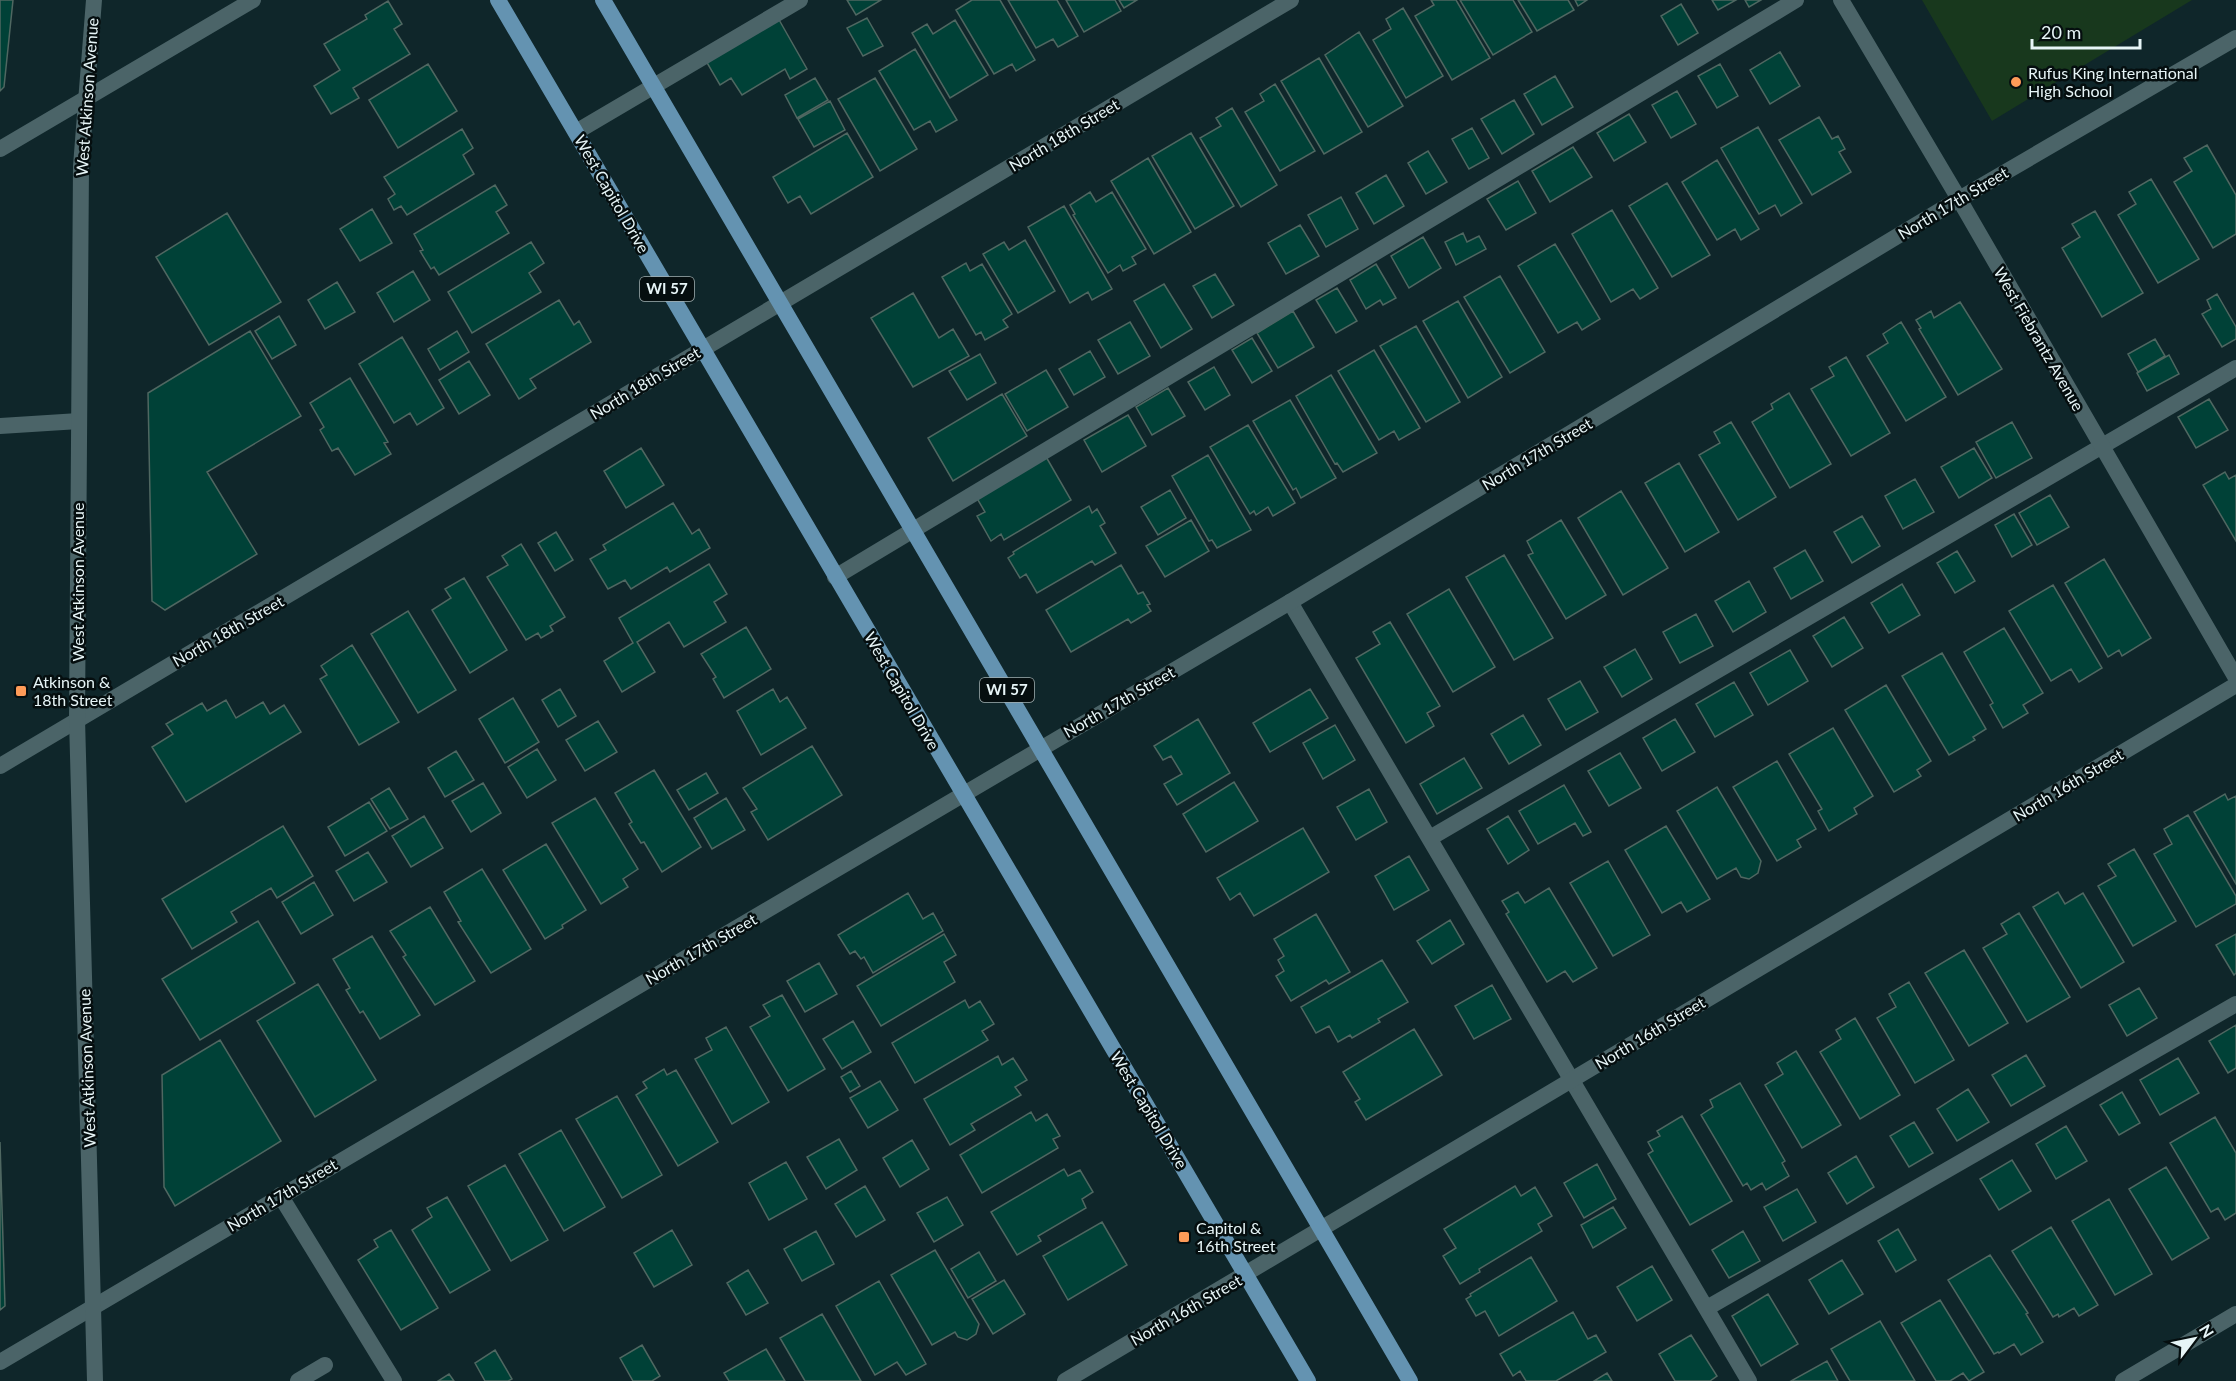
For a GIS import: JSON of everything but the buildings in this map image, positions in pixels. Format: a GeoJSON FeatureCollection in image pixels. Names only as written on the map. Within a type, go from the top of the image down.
{"type":"FeatureCollection","features":[{"type":"Feature","properties":{"kind":"main road","name":"West Capitol Drive"},"geometry":{"type":"LineString","coordinates":[[498,0],[1308,1381]]}},
{"type":"Feature","properties":{"kind":"main road","name":"WI 57"},"geometry":{"type":"LineString","coordinates":[[603,0],[1410,1381]]}},
{"type":"Feature","properties":{"kind":"street","name":"West Atkinson Avenue"},"geometry":{"type":"LineString","coordinates":[[94,0],[81,166],[77,719],[95,1381]]}},
{"type":"Feature","properties":{"kind":"street"},"geometry":{"type":"LineString","coordinates":[[0,149],[252,0]]}},
{"type":"Feature","properties":{"kind":"street"},"geometry":{"type":"LineString","coordinates":[[576,132],[800,0]]}},
{"type":"Feature","properties":{"kind":"street","name":"North 18th Street"},"geometry":{"type":"LineString","coordinates":[[0,766],[1291,0]]}},
{"type":"Feature","properties":{"kind":"street"},"geometry":{"type":"LineString","coordinates":[[835,577],[1796,0]]}},
{"type":"Feature","properties":{"kind":"street","name":"West Fiebrantz Avenue"},"geometry":{"type":"LineString","coordinates":[[1841,0],[2236,678]]}},
{"type":"Feature","properties":{"kind":"street","name":"North 17th Street"},"geometry":{"type":"LineString","coordinates":[[0,1362],[1290,602],[1959,199],[2236,38]]}},
{"type":"Feature","properties":{"kind":"street"},"geometry":{"type":"LineString","coordinates":[[1430,838],[2236,368]]}},
{"type":"Feature","properties":{"kind":"street"},"geometry":{"type":"LineString","coordinates":[[0,426],[79,422]]}},
{"type":"Feature","properties":{"kind":"street"},"geometry":{"type":"LineString","coordinates":[[1290,602],[1749,1381]]}},
{"type":"Feature","properties":{"kind":"street","name":"North 16th Street"},"geometry":{"type":"LineString","coordinates":[[1065,1381],[2236,685]]}},
{"type":"Feature","properties":{"kind":"street"},"geometry":{"type":"LineString","coordinates":[[1707,1308],[2236,1004]]}},
{"type":"Feature","properties":{"kind":"street"},"geometry":{"type":"LineString","coordinates":[[280,1195],[394,1381]]}},
{"type":"Feature","properties":{"kind":"street"},"geometry":{"type":"LineString","coordinates":[[2123,1381],[2236,1314]]}},
{"type":"Feature","properties":{"kind":"street"},"geometry":{"type":"LineString","coordinates":[[298,1381],[325,1365]]}},
{"type":"Feature","properties":{"kind":"green space"},"geometry":{"type":"Polygon","coordinates":[[[1922,0],[2192,0],[1992,121],[1922,0]]]}},
{"type":"Feature","properties":{"kind":"place","name":"Rufus King International High School"},"geometry":{"type":"Point","coordinates":[2016,82]}},
{"type":"Feature","properties":{"kind":"place","name":"Atkinson & 18th Street"},"geometry":{"type":"Point","coordinates":[21,691]}},
{"type":"Feature","properties":{"kind":"place","name":"Capitol & 16th Street"},"geometry":{"type":"Point","coordinates":[1184,1237]}}]}
